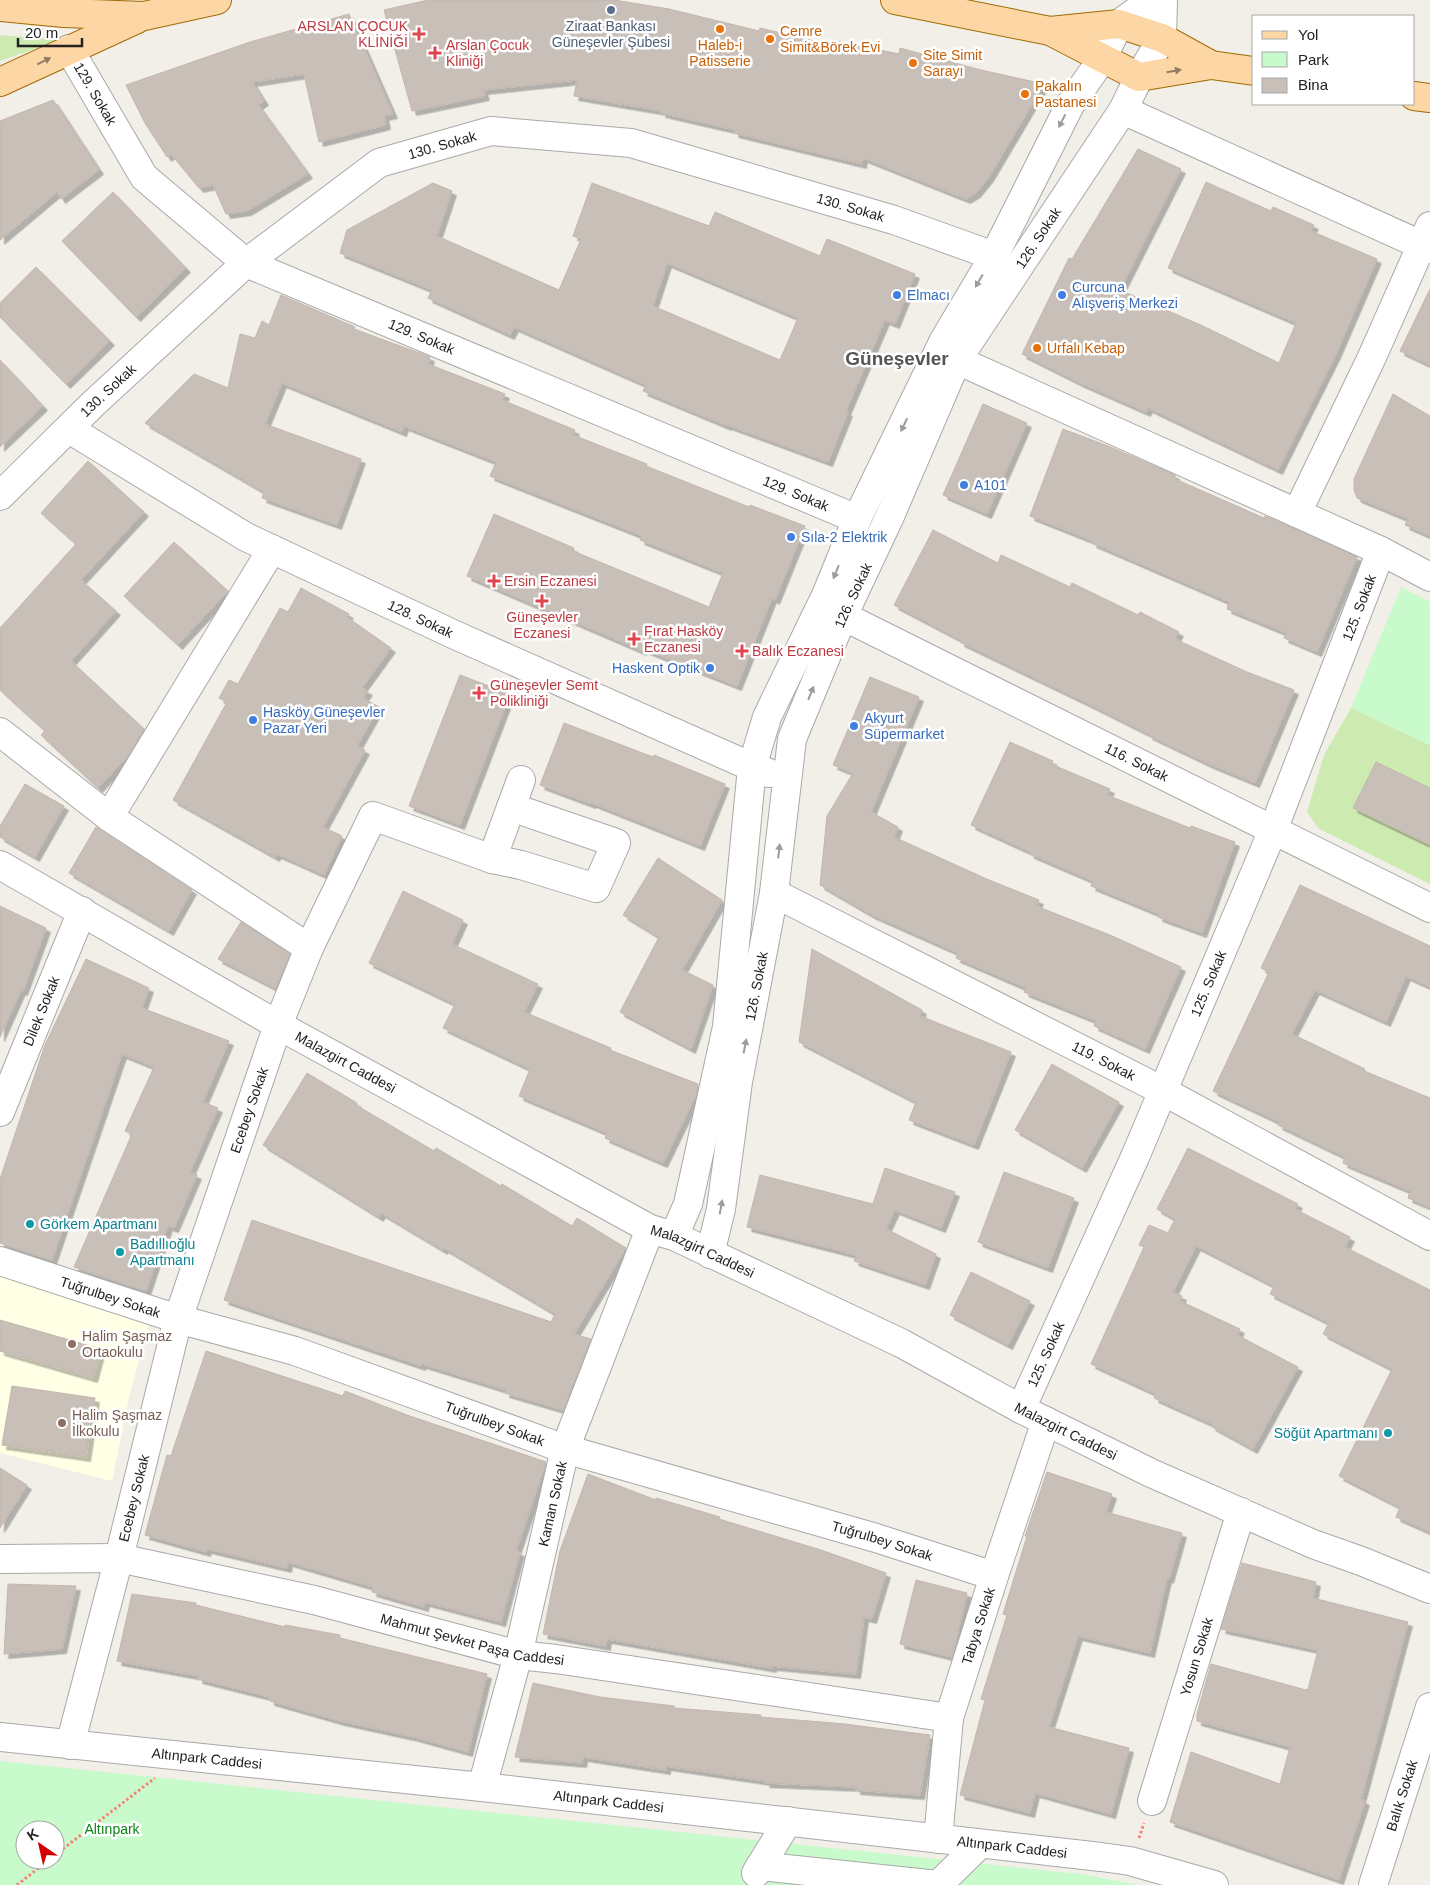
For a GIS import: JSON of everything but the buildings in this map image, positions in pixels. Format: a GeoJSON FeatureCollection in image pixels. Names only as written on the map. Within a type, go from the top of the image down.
{"type":"FeatureCollection","features":[{"type":"Feature","properties":{"kind":"main road"},"geometry":{"type":"LineString","coordinates":[[0,82],[68,49],[144,16],[217,0]]}},
{"type":"Feature","properties":{"kind":"main road"},"geometry":{"type":"LineString","coordinates":[[895,0],[1050,31],[1140,77],[1211,65],[1252,71]]}},
{"type":"Feature","properties":{"kind":"main road"},"geometry":{"type":"LineString","coordinates":[[0,7],[60,6],[144,16]]}},
{"type":"Feature","properties":{"kind":"main road"},"geometry":{"type":"LineString","coordinates":[[1050,31],[1119,24],[1162,38],[1211,65]]}},
{"type":"Feature","properties":{"kind":"main road"},"geometry":{"type":"LineString","coordinates":[[1415,96],[1430,98]]}},
{"type":"Feature","properties":{"kind":"street","name":"126. Sokak"},"geometry":{"type":"LineString","coordinates":[[662,1233],[688,1204],[727,1027],[752,767],[767,717],[827,593],[857,519],[943,342],[994,256],[1070,105],[1102,59],[1119,24],[1152,0]]}},
{"type":"Feature","properties":{"kind":"street","name":"126. Sokak"},"geometry":{"type":"LineString","coordinates":[[710,1254],[721,1209],[738,1082],[774,893],[792,739],[843,616],[890,516],[957,360],[1123,110],[1162,38],[1163,0]]}},
{"type":"Feature","properties":{"kind":"street","name":"129. Sokak"},"geometry":{"type":"LineString","coordinates":[[68,49],[144,177],[246,263],[857,519]]}},
{"type":"Feature","properties":{"kind":"street"},"geometry":{"type":"LineString","coordinates":[[1123,110],[1427,240],[1297,513]]}},
{"type":"Feature","properties":{"kind":"street","name":"130. Sokak"},"geometry":{"type":"LineString","coordinates":[[0,496],[93,404],[246,263],[379,163],[491,131],[631,143],[894,220],[994,256]]}},
{"type":"Feature","properties":{"kind":"street"},"geometry":{"type":"LineString","coordinates":[[957,360],[1380,551],[1430,577]]}},
{"type":"Feature","properties":{"kind":"street","name":"128. Sokak"},"geometry":{"type":"LineString","coordinates":[[69,429],[246,537],[455,635],[752,767],[788,779]]}},
{"type":"Feature","properties":{"kind":"street"},"geometry":{"type":"LineString","coordinates":[[108,817],[272,549]]}},
{"type":"Feature","properties":{"kind":"street","name":"125. Sokak"},"geometry":{"type":"LineString","coordinates":[[1021,1409],[1135,1158],[1273,830],[1380,551]]}},
{"type":"Feature","properties":{"kind":"street","name":"116. Sokak"},"geometry":{"type":"LineString","coordinates":[[843,616],[1430,908]]}},
{"type":"Feature","properties":{"kind":"street"},"geometry":{"type":"LineString","coordinates":[[0,732],[108,817],[309,948]]}},
{"type":"Feature","properties":{"kind":"street"},"geometry":{"type":"LineString","coordinates":[[511,807],[616,843],[596,888],[521,865],[492,859],[511,807],[521,780]]}},
{"type":"Feature","properties":{"kind":"street","name":"Ecebey Sokak"},"geometry":{"type":"LineString","coordinates":[[70,1745],[119,1558],[178,1318],[278,1025],[309,948],[373,816],[492,859]]}},
{"type":"Feature","properties":{"kind":"street","name":"Malazgirt Caddesi"},"geometry":{"type":"LineString","coordinates":[[0,865],[278,1025],[662,1233],[901,1343],[1021,1409],[1151,1473],[1313,1544],[1430,1589]]}},
{"type":"Feature","properties":{"kind":"street","name":"119. Sokak"},"geometry":{"type":"LineString","coordinates":[[774,893],[1163,1091],[1430,1236]]}},
{"type":"Feature","properties":{"kind":"street","name":"Dilek Sokak"},"geometry":{"type":"LineString","coordinates":[[0,1112],[82,911]]}},
{"type":"Feature","properties":{"kind":"street","name":"Kaman Sokak"},"geometry":{"type":"LineString","coordinates":[[482,1787],[518,1655],[565,1449],[662,1233]]}},
{"type":"Feature","properties":{"kind":"street","name":"Tuğrulbey Sokak"},"geometry":{"type":"LineString","coordinates":[[0,1261],[178,1318],[295,1351],[565,1449],[876,1538],[994,1576]]}},
{"type":"Feature","properties":{"kind":"street","name":"Tabya Sokak"},"geometry":{"type":"LineString","coordinates":[[938,1839],[949,1718],[1046,1421]]}},
{"type":"Feature","properties":{"kind":"street","name":"Yosun Sokak"},"geometry":{"type":"LineString","coordinates":[[1152,1801],[1241,1512]]}},
{"type":"Feature","properties":{"kind":"street","name":"Mahmut Şevket Paşa Caddesi"},"geometry":{"type":"LineString","coordinates":[[0,1559],[119,1558],[314,1600],[518,1655],[556,1659],[949,1718]]}},
{"type":"Feature","properties":{"kind":"street","name":"Balık Sokak"},"geometry":{"type":"LineString","coordinates":[[1373,1885],[1430,1707]]}},
{"type":"Feature","properties":{"kind":"street","name":"Altınpark Caddesi"},"geometry":{"type":"LineString","coordinates":[[0,1737],[482,1787],[1130,1860],[1214,1885]]}},
{"type":"Feature","properties":{"kind":"street"},"geometry":{"type":"LineString","coordinates":[[788,1821],[758,1869],[938,1885],[980,1844]]}},
{"type":"Feature","properties":{"kind":"path"},"geometry":{"type":"LineString","coordinates":[[65,1847],[182,1757]]}},
{"type":"Feature","properties":{"kind":"path"},"geometry":{"type":"LineString","coordinates":[[1130,1860],[1152,1801]]}},
{"type":"Feature","properties":{"kind":"path"},"geometry":{"type":"LineString","coordinates":[[17,1885],[36,1870]]}},
{"type":"Feature","properties":{"kind":"shaded area"},"geometry":{"type":"Polygon","coordinates":[[[0,1275],[149,1323],[130,1393],[112,1481],[0,1453],[0,1275]]]}},
{"type":"Feature","properties":{"kind":"green space"},"geometry":{"type":"Polygon","coordinates":[[[0,35],[60,40],[0,61],[0,35]]]}},
{"type":"Feature","properties":{"kind":"green space"},"geometry":{"type":"Polygon","coordinates":[[[1401,587],[1430,602],[1430,745],[1351,708],[1401,587]]]}},
{"type":"Feature","properties":{"kind":"green space"},"geometry":{"type":"Polygon","coordinates":[[[1351,708],[1430,745],[1430,884],[1319,829],[1307,812],[1324,755],[1351,708]]]}},
{"type":"Feature","properties":{"kind":"green space","name":"Altınpark"},"geometry":{"type":"Polygon","coordinates":[[[0,1761],[1081,1874],[1139,1885],[0,1885],[0,1761]]]}},
{"type":"Feature","properties":{"kind":"place","name":"Ziraat Bankası Güneşevler Şubesi"},"geometry":{"type":"Point","coordinates":[611,10]}},
{"type":"Feature","properties":{"kind":"place","name":"Haleb-i Patisserie"},"geometry":{"type":"Point","coordinates":[720,29]}},
{"type":"Feature","properties":{"kind":"place","name":"ARSLAN ÇOCUK KLİNİĞİ"},"geometry":{"type":"Point","coordinates":[419,34]}},
{"type":"Feature","properties":{"kind":"place","name":"Cemre Simit&Börek Evi"},"geometry":{"type":"Point","coordinates":[770,39]}},
{"type":"Feature","properties":{"kind":"place","name":"Arslan Çocuk Kliniği"},"geometry":{"type":"Point","coordinates":[435,53]}},
{"type":"Feature","properties":{"kind":"place","name":"Site Simit Sarayı"},"geometry":{"type":"Point","coordinates":[913,63]}},
{"type":"Feature","properties":{"kind":"place","name":"Pakalın Pastanesi"},"geometry":{"type":"Point","coordinates":[1025,94]}},
{"type":"Feature","properties":{"kind":"place","name":"Elmacı"},"geometry":{"type":"Point","coordinates":[897,295]}},
{"type":"Feature","properties":{"kind":"place","name":"Curcuna Alışveriş Merkezi"},"geometry":{"type":"Point","coordinates":[1062,295]}},
{"type":"Feature","properties":{"kind":"place","name":"Urfalı Kebap"},"geometry":{"type":"Point","coordinates":[1037,348]}},
{"type":"Feature","properties":{"kind":"place","name":"A101"},"geometry":{"type":"Point","coordinates":[964,485]}},
{"type":"Feature","properties":{"kind":"place","name":"Sıla-2 Elektrik"},"geometry":{"type":"Point","coordinates":[791,537]}},
{"type":"Feature","properties":{"kind":"place","name":"Ersin Eczanesi"},"geometry":{"type":"Point","coordinates":[494,581]}},
{"type":"Feature","properties":{"kind":"place","name":"Güneşevler Eczanesi"},"geometry":{"type":"Point","coordinates":[542,601]}},
{"type":"Feature","properties":{"kind":"place","name":"Fırat Hasköy Eczanesi"},"geometry":{"type":"Point","coordinates":[634,639]}},
{"type":"Feature","properties":{"kind":"place","name":"Balık Eczanesi"},"geometry":{"type":"Point","coordinates":[742,651]}},
{"type":"Feature","properties":{"kind":"place","name":"Haskent Optik"},"geometry":{"type":"Point","coordinates":[710,668]}},
{"type":"Feature","properties":{"kind":"place","name":"Güneşevler Semt Polikliniği"},"geometry":{"type":"Point","coordinates":[479,693]}},
{"type":"Feature","properties":{"kind":"place","name":"Hasköy Güneşevler Pazar Yeri"},"geometry":{"type":"Point","coordinates":[253,720]}},
{"type":"Feature","properties":{"kind":"place","name":"Akyurt Süpermarket"},"geometry":{"type":"Point","coordinates":[854,726]}},
{"type":"Feature","properties":{"kind":"place","name":"Görkem Apartmanı"},"geometry":{"type":"Point","coordinates":[30,1224]}},
{"type":"Feature","properties":{"kind":"place","name":"Badıllıoğlu Apartmanı"},"geometry":{"type":"Point","coordinates":[120,1252]}},
{"type":"Feature","properties":{"kind":"place","name":"Halim Şaşmaz Ortaokulu"},"geometry":{"type":"Point","coordinates":[72,1344]}},
{"type":"Feature","properties":{"kind":"place","name":"Halim Şaşmaz İlkokulu"},"geometry":{"type":"Point","coordinates":[62,1423]}},
{"type":"Feature","properties":{"kind":"place","name":"Söğüt Apartmanı"},"geometry":{"type":"Point","coordinates":[1388,1433]}},
{"type":"Feature","properties":{"kind":"district","name":"Güneşevler"},"geometry":{"type":"Point","coordinates":[897,358]}}]}
